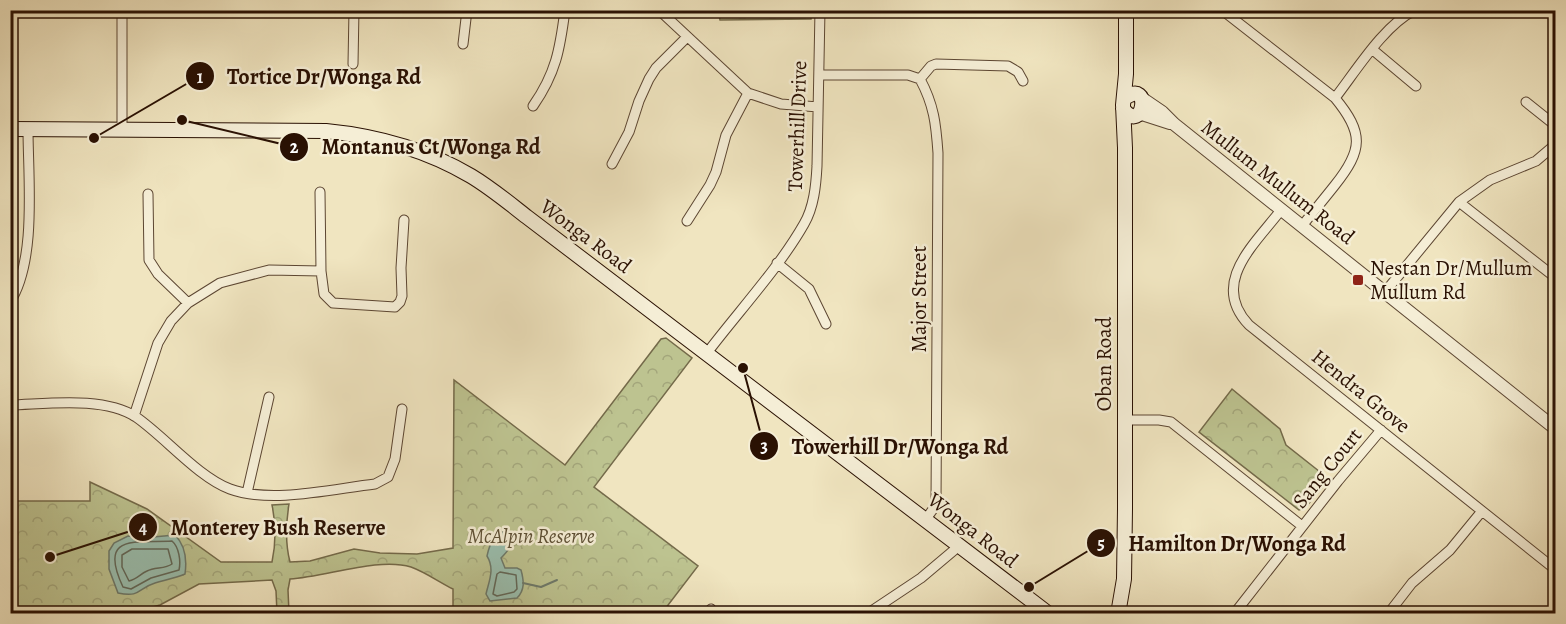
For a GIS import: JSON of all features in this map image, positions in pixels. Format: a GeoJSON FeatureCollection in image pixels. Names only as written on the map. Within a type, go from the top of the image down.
{"type":"FeatureCollection","features":[{"type":"Feature","properties":{"kind":"main road","name":"Oban Road"},"geometry":{"type":"LineString","coordinates":[[1126,10],[1126,74],[1133,105],[1125,148],[1124,579],[1127,598],[1126,614]]}},
{"type":"Feature","properties":{"kind":"main road","name":"Wonga Road"},"geometry":{"type":"LineString","coordinates":[[10,129],[326,131],[380,139],[424,153],[479,181],[1049,614]]}},
{"type":"Feature","properties":{"kind":"main road","name":"Oban Road"},"geometry":{"type":"LineString","coordinates":[[1118,614],[1124,579]]}},
{"type":"Feature","properties":{"kind":"street"},"geometry":{"type":"LineString","coordinates":[[122,10],[122,128]]}},
{"type":"Feature","properties":{"kind":"street"},"geometry":{"type":"LineString","coordinates":[[353,64],[354,10]]}},
{"type":"Feature","properties":{"kind":"street"},"geometry":{"type":"LineString","coordinates":[[463,44],[467,10]]}},
{"type":"Feature","properties":{"kind":"street"},"geometry":{"type":"LineString","coordinates":[[533,106],[550,78],[560,50],[565,10]]}},
{"type":"Feature","properties":{"kind":"street"},"geometry":{"type":"LineString","coordinates":[[659,10],[748,93],[782,104],[818,107]]}},
{"type":"Feature","properties":{"kind":"street","name":"Towerhill Drive"},"geometry":{"type":"LineString","coordinates":[[706,353],[777,263],[805,223],[814,194],[817,166],[820,10]]}},
{"type":"Feature","properties":{"kind":"street"},"geometry":{"type":"LineString","coordinates":[[1222,10],[1335,98],[1349,114],[1357,148],[1351,165],[1302,226]]}},
{"type":"Feature","properties":{"kind":"street"},"geometry":{"type":"LineString","coordinates":[[1233,19],[1241,10]]}},
{"type":"Feature","properties":{"kind":"street"},"geometry":{"type":"LineString","coordinates":[[1335,98],[1396,22],[1415,10]]}},
{"type":"Feature","properties":{"kind":"street"},"geometry":{"type":"LineString","coordinates":[[612,164],[630,132],[639,101],[649,79],[687,37]]}},
{"type":"Feature","properties":{"kind":"street"},"geometry":{"type":"LineString","coordinates":[[1373,50],[1416,86]]}},
{"type":"Feature","properties":{"kind":"street"},"geometry":{"type":"LineString","coordinates":[[819,75],[908,75],[920,79],[931,66],[936,64],[1008,66],[1018,72],[1023,81]]}},
{"type":"Feature","properties":{"kind":"street","name":"Major Street"},"geometry":{"type":"LineString","coordinates":[[920,79],[936,118],[938,153],[936,505],[926,519]]}},
{"type":"Feature","properties":{"kind":"street"},"geometry":{"type":"LineString","coordinates":[[687,221],[713,179],[726,135],[748,93]]}},
{"type":"Feature","properties":{"kind":"street"},"geometry":{"type":"LineString","coordinates":[[1526,102],[1556,126]]}},
{"type":"Feature","properties":{"kind":"street","name":"Mullum Mullum Road"},"geometry":{"type":"LineString","coordinates":[[1133,105],[1174,124],[1556,429]]}},
{"type":"Feature","properties":{"kind":"street"},"geometry":{"type":"LineString","coordinates":[[10,302],[23,274],[27,252],[28,129]]}},
{"type":"Feature","properties":{"kind":"street"},"geometry":{"type":"LineString","coordinates":[[1385,292],[1459,202],[1490,180],[1536,161],[1556,144]]}},
{"type":"Feature","properties":{"kind":"street"},"geometry":{"type":"LineString","coordinates":[[320,192],[321,271],[324,294],[333,303],[395,307],[400,302],[404,220]]}},
{"type":"Feature","properties":{"kind":"street"},"geometry":{"type":"LineString","coordinates":[[148,194],[149,260],[158,274],[188,303]]}},
{"type":"Feature","properties":{"kind":"street"},"geometry":{"type":"LineString","coordinates":[[1459,202],[1556,278]]}},
{"type":"Feature","properties":{"kind":"street","name":"Hendra Grove"},"geometry":{"type":"LineString","coordinates":[[1281,210],[1236,270],[1234,301],[1239,314],[1249,325],[1556,570]]}},
{"type":"Feature","properties":{"kind":"street"},"geometry":{"type":"LineString","coordinates":[[777,263],[809,289],[826,324]]}},
{"type":"Feature","properties":{"kind":"street"},"geometry":{"type":"LineString","coordinates":[[134,416],[158,343],[171,321],[188,303],[220,283],[269,270],[321,271]]}},
{"type":"Feature","properties":{"kind":"street"},"geometry":{"type":"LineString","coordinates":[[247,494],[269,398]]}},
{"type":"Feature","properties":{"kind":"street"},"geometry":{"type":"LineString","coordinates":[[10,405],[91,404],[110,406],[134,416],[212,480],[247,494],[277,496],[375,484],[388,477],[395,459],[402,409]]}},
{"type":"Feature","properties":{"kind":"street"},"geometry":{"type":"LineString","coordinates":[[1124,420],[1171,422],[1302,526]]}},
{"type":"Feature","properties":{"kind":"street","name":"Sang Court"},"geometry":{"type":"LineString","coordinates":[[1234,614],[1302,526],[1381,430]]}},
{"type":"Feature","properties":{"kind":"street"},"geometry":{"type":"LineString","coordinates":[[1388,614],[1412,583],[1450,550],[1482,512]]}},
{"type":"Feature","properties":{"kind":"street"},"geometry":{"type":"LineString","coordinates":[[867,614],[921,578],[959,546]]}},
{"type":"Feature","properties":{"kind":"green space"},"geometry":{"type":"Polygon","coordinates":[[[718,10],[811,11],[811,19],[720,20],[718,10]]]}},
{"type":"Feature","properties":{"kind":"green space","name":"McAlpin Reserve"},"geometry":{"type":"Polygon","coordinates":[[[666,338],[692,358],[594,487],[698,566],[662,613],[453,613],[453,589],[411,567],[383,564],[290,579],[289,613],[277,613],[276,591],[272,580],[199,584],[160,605],[131,613],[11,614],[11,501],[90,501],[90,482],[147,509],[221,562],[272,562],[275,534],[272,505],[289,504],[286,533],[290,562],[310,561],[354,549],[380,553],[417,554],[453,548],[454,380],[565,465],[661,339],[666,338]]]}},
{"type":"Feature","properties":{"kind":"green space"},"geometry":{"type":"Polygon","coordinates":[[[1232,389],[1280,429],[1286,445],[1329,479],[1305,508],[1299,510],[1199,432],[1232,389]]]}},
{"type":"Feature","properties":{"kind":"water"},"geometry":{"type":"Polygon","coordinates":[[[508,530],[511,546],[501,558],[505,568],[521,570],[523,589],[517,598],[490,601],[486,594],[491,570],[488,551],[496,536],[508,530]]]}},
{"type":"Feature","properties":{"kind":"water"},"geometry":{"type":"Polygon","coordinates":[[[175,535],[185,553],[185,574],[149,585],[135,593],[118,593],[109,569],[109,551],[114,543],[128,536],[175,535]]]}},
{"type":"Feature","properties":{"kind":"waterway"},"geometry":{"type":"LineString","coordinates":[[523,583],[541,587],[557,580]]}},
{"type":"Feature","properties":{"kind":"place","name":"Montanus Ct/Wonga Rd"},"geometry":{"type":"Point","coordinates":[182,120]}},
{"type":"Feature","properties":{"kind":"place","name":"Tortice Dr/Wonga Rd"},"geometry":{"type":"Point","coordinates":[94,138]}},
{"type":"Feature","properties":{"kind":"place","name":"Nestan Dr/Mullum Mullum Rd"},"geometry":{"type":"Point","coordinates":[1358,280]}},
{"type":"Feature","properties":{"kind":"place","name":"Towerhill Dr/Wonga Rd"},"geometry":{"type":"Point","coordinates":[743,368]}},
{"type":"Feature","properties":{"kind":"place","name":"Monterey Bush Reserve"},"geometry":{"type":"Point","coordinates":[50,557]}},
{"type":"Feature","properties":{"kind":"place","name":"Hamilton Dr/Wonga Rd"},"geometry":{"type":"Point","coordinates":[1029,587]}}]}
